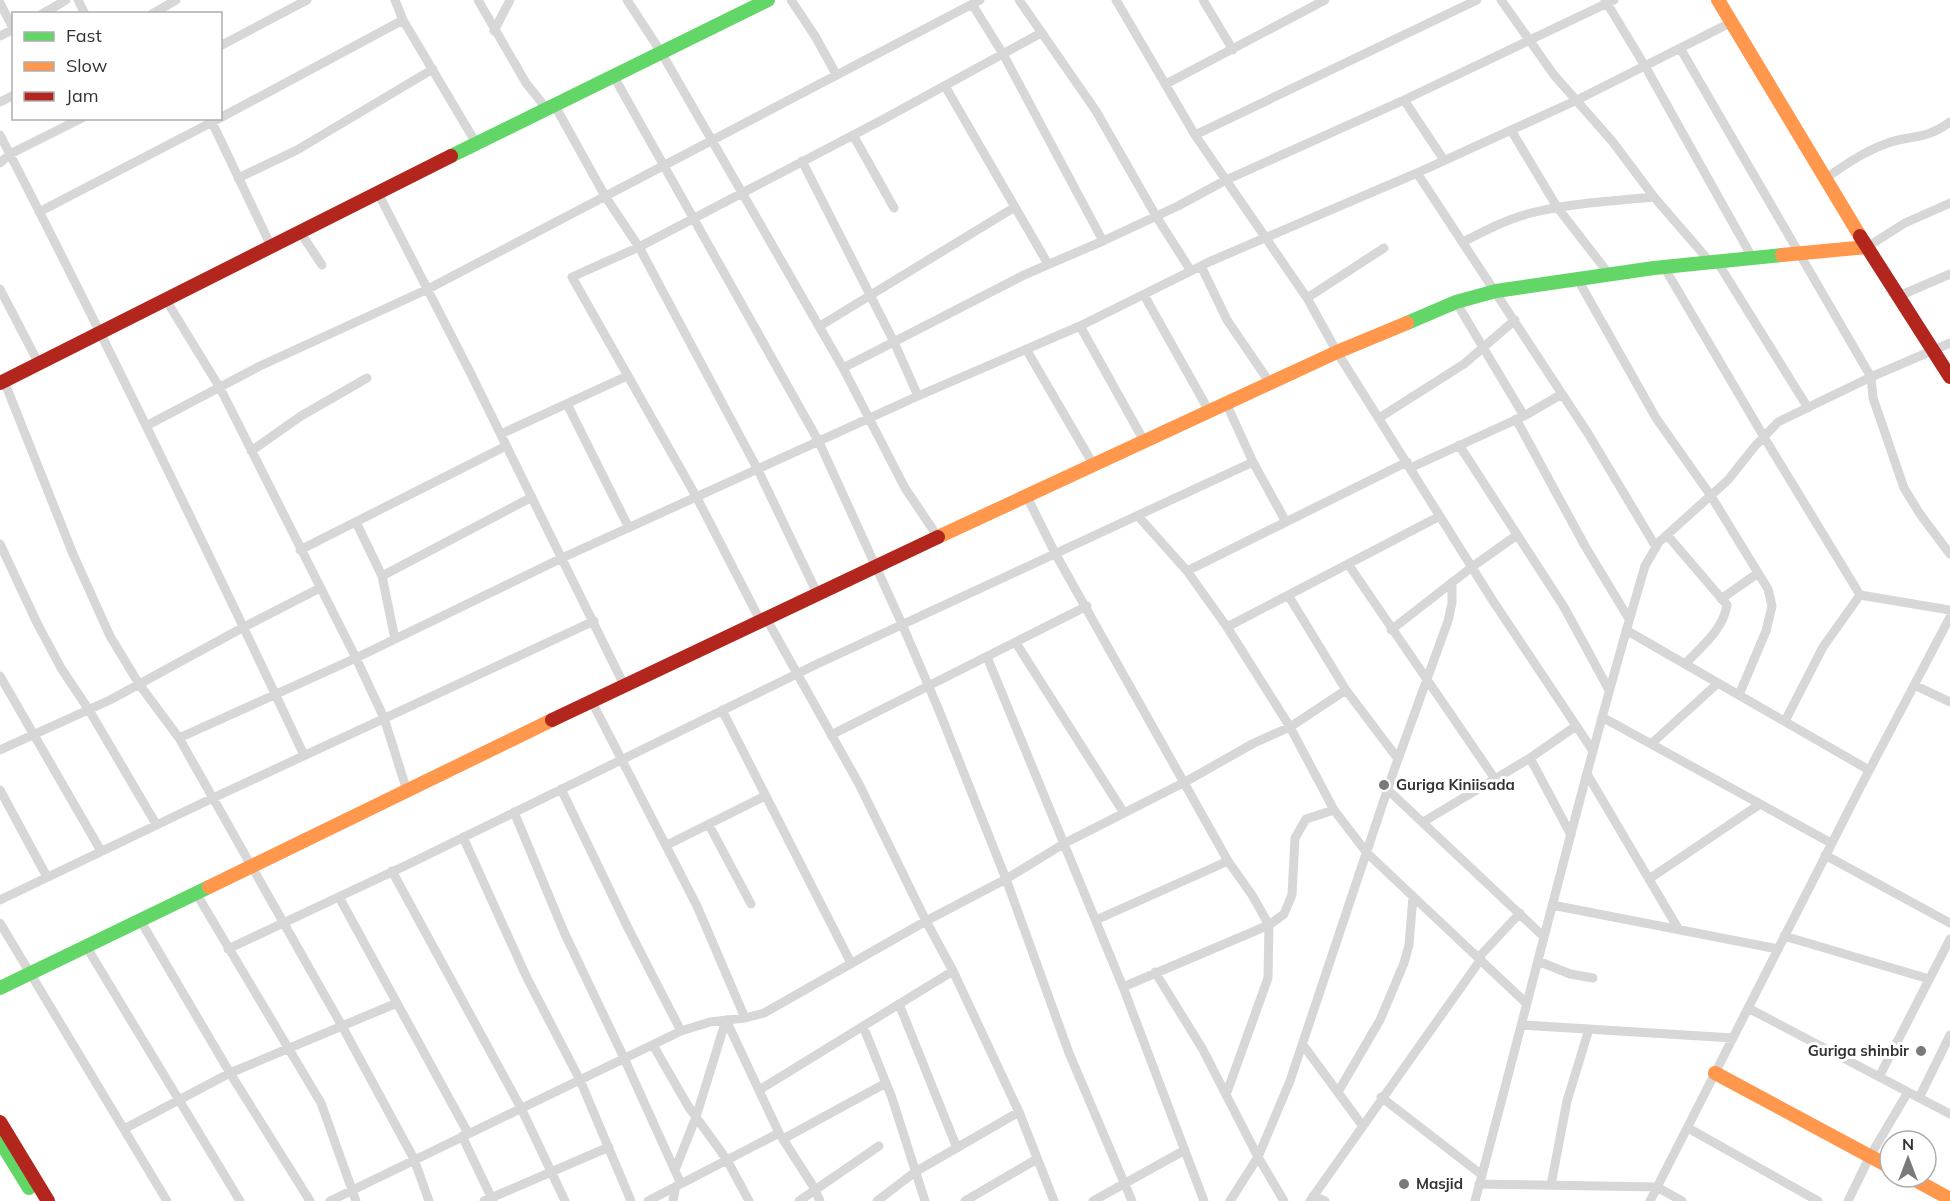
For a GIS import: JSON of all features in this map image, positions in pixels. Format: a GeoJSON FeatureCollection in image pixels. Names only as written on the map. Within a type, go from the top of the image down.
{"type":"FeatureCollection","features":[{"type":"Feature","properties":{"kind":"street"},"geometry":{"type":"LineString","coordinates":[[45,12],[66,0]]}},
{"type":"Feature","properties":{"kind":"street"},"geometry":{"type":"LineString","coordinates":[[155,12],[176,0]]}},
{"type":"Feature","properties":{"kind":"street"},"geometry":{"type":"LineString","coordinates":[[222,45],[307,0]]}},
{"type":"Feature","properties":{"kind":"street"},"geometry":{"type":"LineString","coordinates":[[395,0],[403,20],[476,143]]}},
{"type":"Feature","properties":{"kind":"street"},"geometry":{"type":"LineString","coordinates":[[478,0],[526,82],[550,106],[604,196],[639,247],[758,470],[818,593]]}},
{"type":"Feature","properties":{"kind":"street"},"geometry":{"type":"LineString","coordinates":[[495,31],[510,0]]}},
{"type":"Feature","properties":{"kind":"street"},"geometry":{"type":"LineString","coordinates":[[627,0],[662,52],[743,191],[843,368],[904,488],[938,537]]}},
{"type":"Feature","properties":{"kind":"street"},"geometry":{"type":"LineString","coordinates":[[429,1201],[414,1159],[284,923],[179,738],[139,684],[110,636],[73,554],[2,382],[550,106],[768,0]]}},
{"type":"Feature","properties":{"kind":"street"},"geometry":{"type":"LineString","coordinates":[[790,0],[815,36],[836,74]]}},
{"type":"Feature","properties":{"kind":"street"},"geometry":{"type":"LineString","coordinates":[[1019,0],[1096,111],[1156,216],[1191,271]]}},
{"type":"Feature","properties":{"kind":"street"},"geometry":{"type":"LineString","coordinates":[[1116,0],[1195,135],[1307,298],[1337,352],[1472,567],[1593,751]]}},
{"type":"Feature","properties":{"kind":"street"},"geometry":{"type":"LineString","coordinates":[[1203,0],[1233,50]]}},
{"type":"Feature","properties":{"kind":"street"},"geometry":{"type":"LineString","coordinates":[[1166,84],[1325,0]]}},
{"type":"Feature","properties":{"kind":"street"},"geometry":{"type":"LineString","coordinates":[[1195,135],[1478,0]]}},
{"type":"Feature","properties":{"kind":"street"},"geometry":{"type":"LineString","coordinates":[[1501,0],[1554,75],[1577,100],[1654,197],[1714,263],[1808,408]]}},
{"type":"Feature","properties":{"kind":"street"},"geometry":{"type":"LineString","coordinates":[[1718,0],[1950,377]]}},
{"type":"Feature","properties":{"kind":"street"},"geometry":{"type":"LineString","coordinates":[[843,368],[1048,264],[1103,241],[1226,180],[1404,100],[1608,1],[1753,259]]}},
{"type":"Feature","properties":{"kind":"street"},"geometry":{"type":"LineString","coordinates":[[146,426],[260,366],[428,289],[976,2],[1103,241]]}},
{"type":"Feature","properties":{"kind":"street"},"geometry":{"type":"LineString","coordinates":[[0,3],[12,28]]}},
{"type":"Feature","properties":{"kind":"street"},"geometry":{"type":"LineString","coordinates":[[222,115],[403,20]]}},
{"type":"Feature","properties":{"kind":"street"},"geometry":{"type":"LineString","coordinates":[[179,738],[356,658],[562,558],[918,396],[1080,326],[1201,266],[1417,173],[1577,100],[1732,22]]}},
{"type":"Feature","properties":{"kind":"street"},"geometry":{"type":"LineString","coordinates":[[1041,33],[639,247],[572,277],[763,619],[859,784],[953,971],[1019,1112],[1054,1201]]}},
{"type":"Feature","properties":{"kind":"street"},"geometry":{"type":"LineString","coordinates":[[1680,48],[1871,377],[1873,398],[1904,488],[1950,554]]}},
{"type":"Feature","properties":{"kind":"street"},"geometry":{"type":"LineString","coordinates":[[238,178],[297,150],[433,69]]}},
{"type":"Feature","properties":{"kind":"street"},"geometry":{"type":"LineString","coordinates":[[614,75],[819,442],[903,624],[1005,879],[1069,1053],[1132,1201]]}},
{"type":"Feature","properties":{"kind":"street"},"geometry":{"type":"LineString","coordinates":[[945,86],[1048,264]]}},
{"type":"Feature","properties":{"kind":"street"},"geometry":{"type":"LineString","coordinates":[[1404,100],[1444,160]]}},
{"type":"Feature","properties":{"kind":"street"},"geometry":{"type":"LineString","coordinates":[[0,163],[10,154],[78,120]]}},
{"type":"Feature","properties":{"kind":"street"},"geometry":{"type":"LineString","coordinates":[[39,212],[213,120]]}},
{"type":"Feature","properties":{"kind":"street"},"geometry":{"type":"LineString","coordinates":[[215,120],[238,178],[272,246]]}},
{"type":"Feature","properties":{"kind":"street"},"geometry":{"type":"LineString","coordinates":[[1826,178],[1859,156],[1890,142],[1919,138],[1936,132],[1950,122]]}},
{"type":"Feature","properties":{"kind":"street"},"geometry":{"type":"LineString","coordinates":[[1511,130],[1557,207],[1609,274]]}},
{"type":"Feature","properties":{"kind":"street"},"geometry":{"type":"LineString","coordinates":[[0,135],[146,426],[304,755]]}},
{"type":"Feature","properties":{"kind":"street"},"geometry":{"type":"LineString","coordinates":[[853,135],[894,208]]}},
{"type":"Feature","properties":{"kind":"street"},"geometry":{"type":"LineString","coordinates":[[802,161],[894,342],[918,396]]}},
{"type":"Feature","properties":{"kind":"street"},"geometry":{"type":"LineString","coordinates":[[1417,173],[1515,320],[1656,547]]}},
{"type":"Feature","properties":{"kind":"street"},"geometry":{"type":"LineString","coordinates":[[378,193],[501,434],[624,685]]}},
{"type":"Feature","properties":{"kind":"street"},"geometry":{"type":"LineString","coordinates":[[1463,242],[1496,225],[1529,213],[1557,207],[1654,197]]}},
{"type":"Feature","properties":{"kind":"street"},"geometry":{"type":"LineString","coordinates":[[0,988],[624,685],[1026,495],[1337,352],[1456,302],[1496,291],[1577,278],[1868,247],[1905,223],[1950,203]]}},
{"type":"Feature","properties":{"kind":"street"},"geometry":{"type":"LineString","coordinates":[[819,326],[1015,207]]}},
{"type":"Feature","properties":{"kind":"street"},"geometry":{"type":"LineString","coordinates":[[300,232],[322,265]]}},
{"type":"Feature","properties":{"kind":"street"},"geometry":{"type":"LineString","coordinates":[[1307,298],[1384,248]]}},
{"type":"Feature","properties":{"kind":"street"},"geometry":{"type":"LineString","coordinates":[[1201,266],[1227,320],[1270,383]]}},
{"type":"Feature","properties":{"kind":"street"},"geometry":{"type":"LineString","coordinates":[[1664,267],[1860,595],[1950,610]]}},
{"type":"Feature","properties":{"kind":"street"},"geometry":{"type":"LineString","coordinates":[[1899,296],[1950,274]]}},
{"type":"Feature","properties":{"kind":"street"},"geometry":{"type":"LineString","coordinates":[[1577,278],[1656,418],[1711,496],[1768,589],[1772,606],[1766,631],[1739,694]]}},
{"type":"Feature","properties":{"kind":"street"},"geometry":{"type":"LineString","coordinates":[[0,289],[39,364]]}},
{"type":"Feature","properties":{"kind":"street"},"geometry":{"type":"LineString","coordinates":[[1144,295],[1209,411]]}},
{"type":"Feature","properties":{"kind":"street"},"geometry":{"type":"LineString","coordinates":[[166,300],[220,388],[356,658],[384,717],[407,791]]}},
{"type":"Feature","properties":{"kind":"street"},"geometry":{"type":"LineString","coordinates":[[1456,302],[1520,417],[1585,546],[1629,619]]}},
{"type":"Feature","properties":{"kind":"street"},"geometry":{"type":"LineString","coordinates":[[1379,418],[1464,364],[1515,320]]}},
{"type":"Feature","properties":{"kind":"street"},"geometry":{"type":"LineString","coordinates":[[1080,326],[1144,441]]}},
{"type":"Feature","properties":{"kind":"street"},"geometry":{"type":"LineString","coordinates":[[1475,1201],[1570,835],[1645,566],[1656,547],[1667,535],[1728,480],[1778,422],[1871,377],[1950,343]]}},
{"type":"Feature","properties":{"kind":"street"},"geometry":{"type":"LineString","coordinates":[[1026,349],[1093,464]]}},
{"type":"Feature","properties":{"kind":"street"},"geometry":{"type":"LineString","coordinates":[[501,434],[627,376]]}},
{"type":"Feature","properties":{"kind":"street"},"geometry":{"type":"LineString","coordinates":[[251,451],[301,416],[367,378]]}},
{"type":"Feature","properties":{"kind":"street"},"geometry":{"type":"LineString","coordinates":[[1187,571],[1408,465],[1520,417],[1562,394]]}},
{"type":"Feature","properties":{"kind":"street"},"geometry":{"type":"LineString","coordinates":[[1226,403],[1253,462],[1286,522]]}},
{"type":"Feature","properties":{"kind":"street"},"geometry":{"type":"LineString","coordinates":[[567,404],[629,528]]}},
{"type":"Feature","properties":{"kind":"street"},"geometry":{"type":"LineString","coordinates":[[1459,445],[1564,607],[1609,690]]}},
{"type":"Feature","properties":{"kind":"street"},"geometry":{"type":"LineString","coordinates":[[300,550],[506,446]]}},
{"type":"Feature","properties":{"kind":"street"},"geometry":{"type":"LineString","coordinates":[[228,949],[796,674],[1253,462]]}},
{"type":"Feature","properties":{"kind":"street"},"geometry":{"type":"LineString","coordinates":[[1026,495],[1055,552],[1228,861],[1252,895],[1269,925],[1268,978],[1226,1095]]}},
{"type":"Feature","properties":{"kind":"street"},"geometry":{"type":"LineString","coordinates":[[382,576],[532,497]]}},
{"type":"Feature","properties":{"kind":"street"},"geometry":{"type":"LineString","coordinates":[[1138,516],[1187,571],[1227,627],[1290,727],[1334,810],[1367,853],[1527,1004]]}},
{"type":"Feature","properties":{"kind":"street"},"geometry":{"type":"LineString","coordinates":[[1227,627],[1440,516]]}},
{"type":"Feature","properties":{"kind":"street"},"geometry":{"type":"LineString","coordinates":[[356,522],[382,576],[395,639]]}},
{"type":"Feature","properties":{"kind":"street"},"geometry":{"type":"LineString","coordinates":[[1391,630],[1517,535]]}},
{"type":"Feature","properties":{"kind":"street"},"geometry":{"type":"LineString","coordinates":[[1667,535],[1727,605],[1725,618],[1717,631],[1685,664]]}},
{"type":"Feature","properties":{"kind":"street"},"geometry":{"type":"LineString","coordinates":[[0,543],[51,650],[156,824]]}},
{"type":"Feature","properties":{"kind":"street"},"geometry":{"type":"LineString","coordinates":[[1348,564],[1495,779]]}},
{"type":"Feature","properties":{"kind":"street"},"geometry":{"type":"LineString","coordinates":[[1721,599],[1758,573]]}},
{"type":"Feature","properties":{"kind":"street"},"geometry":{"type":"LineString","coordinates":[[1230,1201],[1258,1157],[1290,1081],[1387,789],[1448,621],[1452,603],[1452,582]]}},
{"type":"Feature","properties":{"kind":"street"},"geometry":{"type":"LineString","coordinates":[[0,750],[89,710],[320,588]]}},
{"type":"Feature","properties":{"kind":"street"},"geometry":{"type":"LineString","coordinates":[[1288,595],[1346,690],[1398,759]]}},
{"type":"Feature","properties":{"kind":"street"},"geometry":{"type":"LineString","coordinates":[[1785,721],[1823,647],[1860,595]]}},
{"type":"Feature","properties":{"kind":"street"},"geometry":{"type":"LineString","coordinates":[[831,735],[1087,606]]}},
{"type":"Feature","properties":{"kind":"street"},"geometry":{"type":"LineString","coordinates":[[1650,1201],[1825,855],[1950,617]]}},
{"type":"Feature","properties":{"kind":"street"},"geometry":{"type":"LineString","coordinates":[[0,900],[156,824],[594,621]]}},
{"type":"Feature","properties":{"kind":"street"},"geometry":{"type":"LineString","coordinates":[[1626,630],[1869,770]]}},
{"type":"Feature","properties":{"kind":"street"},"geometry":{"type":"LineString","coordinates":[[1016,643],[1124,813]]}},
{"type":"Feature","properties":{"kind":"street"},"geometry":{"type":"LineString","coordinates":[[987,657],[1123,987],[1204,1201]]}},
{"type":"Feature","properties":{"kind":"street"},"geometry":{"type":"LineString","coordinates":[[0,676],[101,851]]}},
{"type":"Feature","properties":{"kind":"street"},"geometry":{"type":"LineString","coordinates":[[1651,744],[1718,683]]}},
{"type":"Feature","properties":{"kind":"street"},"geometry":{"type":"LineString","coordinates":[[1914,685],[1950,702]]}},
{"type":"Feature","properties":{"kind":"street"},"geometry":{"type":"LineString","coordinates":[[330,1201],[681,1031],[764,1013],[1005,879],[1065,843],[1185,782],[1254,742],[1290,727],[1346,690]]}},
{"type":"Feature","properties":{"kind":"street"},"geometry":{"type":"LineString","coordinates":[[592,702],[697,906],[745,1018]]}},
{"type":"Feature","properties":{"kind":"street"},"geometry":{"type":"LineString","coordinates":[[722,710],[851,963]]}},
{"type":"Feature","properties":{"kind":"street"},"geometry":{"type":"LineString","coordinates":[[1602,717],[1832,843]]}},
{"type":"Feature","properties":{"kind":"street"},"geometry":{"type":"LineString","coordinates":[[1423,822],[1530,758],[1576,726]]}},
{"type":"Feature","properties":{"kind":"street"},"geometry":{"type":"LineString","coordinates":[[1530,758],[1570,835]]}},
{"type":"Feature","properties":{"kind":"street"},"geometry":{"type":"LineString","coordinates":[[1587,774],[1679,930]]}},
{"type":"Feature","properties":{"kind":"street"},"geometry":{"type":"LineString","coordinates":[[561,789],[681,1031]]}},
{"type":"Feature","properties":{"kind":"street"},"geometry":{"type":"LineString","coordinates":[[1387,789],[1544,937]]}},
{"type":"Feature","properties":{"kind":"street"},"geometry":{"type":"LineString","coordinates":[[0,790],[47,877]]}},
{"type":"Feature","properties":{"kind":"street"},"geometry":{"type":"LineString","coordinates":[[667,846],[765,796]]}},
{"type":"Feature","properties":{"kind":"street"},"geometry":{"type":"LineString","coordinates":[[1649,879],[1760,804]]}},
{"type":"Feature","properties":{"kind":"street"},"geometry":{"type":"LineString","coordinates":[[1123,987],[1269,925],[1284,914],[1292,895],[1295,838],[1306,819],[1334,810]]}},
{"type":"Feature","properties":{"kind":"street"},"geometry":{"type":"LineString","coordinates":[[514,812],[564,932],[675,1170],[679,1185],[673,1201]]}},
{"type":"Feature","properties":{"kind":"street"},"geometry":{"type":"LineString","coordinates":[[709,825],[751,904]]}},
{"type":"Feature","properties":{"kind":"street"},"geometry":{"type":"LineString","coordinates":[[463,837],[527,978],[580,1080],[631,1201]]}},
{"type":"Feature","properties":{"kind":"street"},"geometry":{"type":"LineString","coordinates":[[1825,855],[1950,922]]}},
{"type":"Feature","properties":{"kind":"street"},"geometry":{"type":"LineString","coordinates":[[1096,920],[1228,861]]}},
{"type":"Feature","properties":{"kind":"street"},"geometry":{"type":"LineString","coordinates":[[392,871],[521,1108],[565,1201]]}},
{"type":"Feature","properties":{"kind":"street"},"geometry":{"type":"LineString","coordinates":[[196,893],[321,1103],[356,1201]]}},
{"type":"Feature","properties":{"kind":"street"},"geometry":{"type":"LineString","coordinates":[[1338,1092],[1380,1020],[1404,963],[1409,945],[1413,896]]}},
{"type":"Feature","properties":{"kind":"street"},"geometry":{"type":"LineString","coordinates":[[339,897],[465,1135],[490,1200],[551,1171],[609,1148]]}},
{"type":"Feature","properties":{"kind":"street"},"geometry":{"type":"LineString","coordinates":[[1552,905],[1778,949]]}},
{"type":"Feature","properties":{"kind":"street"},"geometry":{"type":"LineString","coordinates":[[1325,1201],[1311,1198],[1480,958],[1520,913]]}},
{"type":"Feature","properties":{"kind":"street"},"geometry":{"type":"LineString","coordinates":[[140,920],[230,1073],[310,1201]]}},
{"type":"Feature","properties":{"kind":"street"},"geometry":{"type":"LineString","coordinates":[[0,923],[167,1201]]}},
{"type":"Feature","properties":{"kind":"street"},"geometry":{"type":"LineString","coordinates":[[1784,936],[1929,979]]}},
{"type":"Feature","properties":{"kind":"street"},"geometry":{"type":"LineString","coordinates":[[1879,1077],[1950,939]]}},
{"type":"Feature","properties":{"kind":"street"},"geometry":{"type":"LineString","coordinates":[[86,946],[240,1201]]}},
{"type":"Feature","properties":{"kind":"street"},"geometry":{"type":"LineString","coordinates":[[1538,961],[1570,974],[1593,978]]}},
{"type":"Feature","properties":{"kind":"street"},"geometry":{"type":"LineString","coordinates":[[759,1090],[953,971]]}},
{"type":"Feature","properties":{"kind":"street"},"geometry":{"type":"LineString","coordinates":[[1155,972],[1202,1048],[1258,1157],[1284,1201]]}},
{"type":"Feature","properties":{"kind":"street"},"geometry":{"type":"LineString","coordinates":[[124,1129],[230,1073],[396,1003]]}},
{"type":"Feature","properties":{"kind":"street"},"geometry":{"type":"LineString","coordinates":[[899,1004],[957,1148]]}},
{"type":"Feature","properties":{"kind":"street"},"geometry":{"type":"LineString","coordinates":[[1748,1008],[1919,1098],[1949,1111]]}},
{"type":"Feature","properties":{"kind":"street"},"geometry":{"type":"LineString","coordinates":[[726,1020],[781,1136],[820,1201]]}},
{"type":"Feature","properties":{"kind":"street"},"geometry":{"type":"LineString","coordinates":[[675,1170],[696,1117],[726,1020]]}},
{"type":"Feature","properties":{"kind":"street"},"geometry":{"type":"LineString","coordinates":[[1522,1025],[1732,1038]]}},
{"type":"Feature","properties":{"kind":"street"},"geometry":{"type":"LineString","coordinates":[[863,1026],[886,1083],[925,1201]]}},
{"type":"Feature","properties":{"kind":"street"},"geometry":{"type":"LineString","coordinates":[[1551,1185],[1567,1101],[1589,1029]]}},
{"type":"Feature","properties":{"kind":"street"},"geometry":{"type":"LineString","coordinates":[[1919,1098],[1950,1035]]}},
{"type":"Feature","properties":{"kind":"street"},"geometry":{"type":"LineString","coordinates":[[1303,1044],[1362,1125]]}},
{"type":"Feature","properties":{"kind":"street"},"geometry":{"type":"LineString","coordinates":[[653,1045],[696,1117],[727,1160],[749,1201]]}},
{"type":"Feature","properties":{"kind":"street"},"geometry":{"type":"LineString","coordinates":[[1715,1073],[1878,1160]]}},
{"type":"Feature","properties":{"kind":"street"},"geometry":{"type":"LineString","coordinates":[[648,1201],[886,1083]]}},
{"type":"Feature","properties":{"kind":"street"},"geometry":{"type":"LineString","coordinates":[[1848,1201],[1870,1156],[1908,1092]]}},
{"type":"Feature","properties":{"kind":"street"},"geometry":{"type":"LineString","coordinates":[[1381,1097],[1481,1179],[1551,1185],[1657,1187],[1682,1201]]}},
{"type":"Feature","properties":{"kind":"street"},"geometry":{"type":"LineString","coordinates":[[877,1201],[915,1172],[1019,1112]]}},
{"type":"Feature","properties":{"kind":"street"},"geometry":{"type":"LineString","coordinates":[[0,1122],[48,1201]]}},
{"type":"Feature","properties":{"kind":"street"},"geometry":{"type":"LineString","coordinates":[[1688,1128],[1818,1201]]}},
{"type":"Feature","properties":{"kind":"street"},"geometry":{"type":"LineString","coordinates":[[0,1141],[37,1201]]}},
{"type":"Feature","properties":{"kind":"street"},"geometry":{"type":"LineString","coordinates":[[798,1201],[879,1146]]}},
{"type":"Feature","properties":{"kind":"street"},"geometry":{"type":"LineString","coordinates":[[1093,1201],[1185,1150]]}},
{"type":"Feature","properties":{"kind":"street"},"geometry":{"type":"LineString","coordinates":[[965,1201],[1037,1159]]}},
{"type":"Feature","properties":{"kind":"street"},"geometry":{"type":"LineString","coordinates":[[1932,1189],[1950,1199]]}},
{"type":"Feature","properties":{"kind":"traffic: fast"},"geometry":{"type":"LineString","coordinates":[[451,156],[768,0]]}},
{"type":"Feature","properties":{"kind":"traffic: fast"},"geometry":{"type":"LineString","coordinates":[[1407,323],[1456,302],[1496,291],[1654,268],[1782,255]]}},
{"type":"Feature","properties":{"kind":"traffic: fast"},"geometry":{"type":"LineString","coordinates":[[0,988],[209,887]]}},
{"type":"Feature","properties":{"kind":"traffic: fast"},"geometry":{"type":"LineString","coordinates":[[0,1141],[29,1188]]}},
{"type":"Feature","properties":{"kind":"traffic: slow"},"geometry":{"type":"LineString","coordinates":[[1718,0],[1860,236]]}},
{"type":"Feature","properties":{"kind":"traffic: slow"},"geometry":{"type":"LineString","coordinates":[[1782,255],[1867,247]]}},
{"type":"Feature","properties":{"kind":"traffic: slow"},"geometry":{"type":"LineString","coordinates":[[938,537],[1337,352],[1407,323]]}},
{"type":"Feature","properties":{"kind":"traffic: slow"},"geometry":{"type":"LineString","coordinates":[[209,887],[552,720]]}},
{"type":"Feature","properties":{"kind":"traffic: slow"},"geometry":{"type":"LineString","coordinates":[[1715,1073],[1878,1161]]}},
{"type":"Feature","properties":{"kind":"traffic: slow"},"geometry":{"type":"LineString","coordinates":[[1932,1189],[1950,1199]]}},
{"type":"Feature","properties":{"kind":"traffic: jam"},"geometry":{"type":"LineString","coordinates":[[0,383],[451,156]]}},
{"type":"Feature","properties":{"kind":"traffic: jam"},"geometry":{"type":"LineString","coordinates":[[1860,236],[1950,377]]}},
{"type":"Feature","properties":{"kind":"traffic: jam"},"geometry":{"type":"LineString","coordinates":[[552,720],[938,537]]}},
{"type":"Feature","properties":{"kind":"traffic: jam"},"geometry":{"type":"LineString","coordinates":[[0,1122],[48,1201]]}},
{"type":"Feature","properties":{"kind":"place","name":"Guriga Kiniisada"},"geometry":{"type":"Point","coordinates":[1384,785]}},
{"type":"Feature","properties":{"kind":"place","name":"Guriga shinbir"},"geometry":{"type":"Point","coordinates":[1921,1051]}},
{"type":"Feature","properties":{"kind":"place","name":"Masjid"},"geometry":{"type":"Point","coordinates":[1404,1184]}}]}
